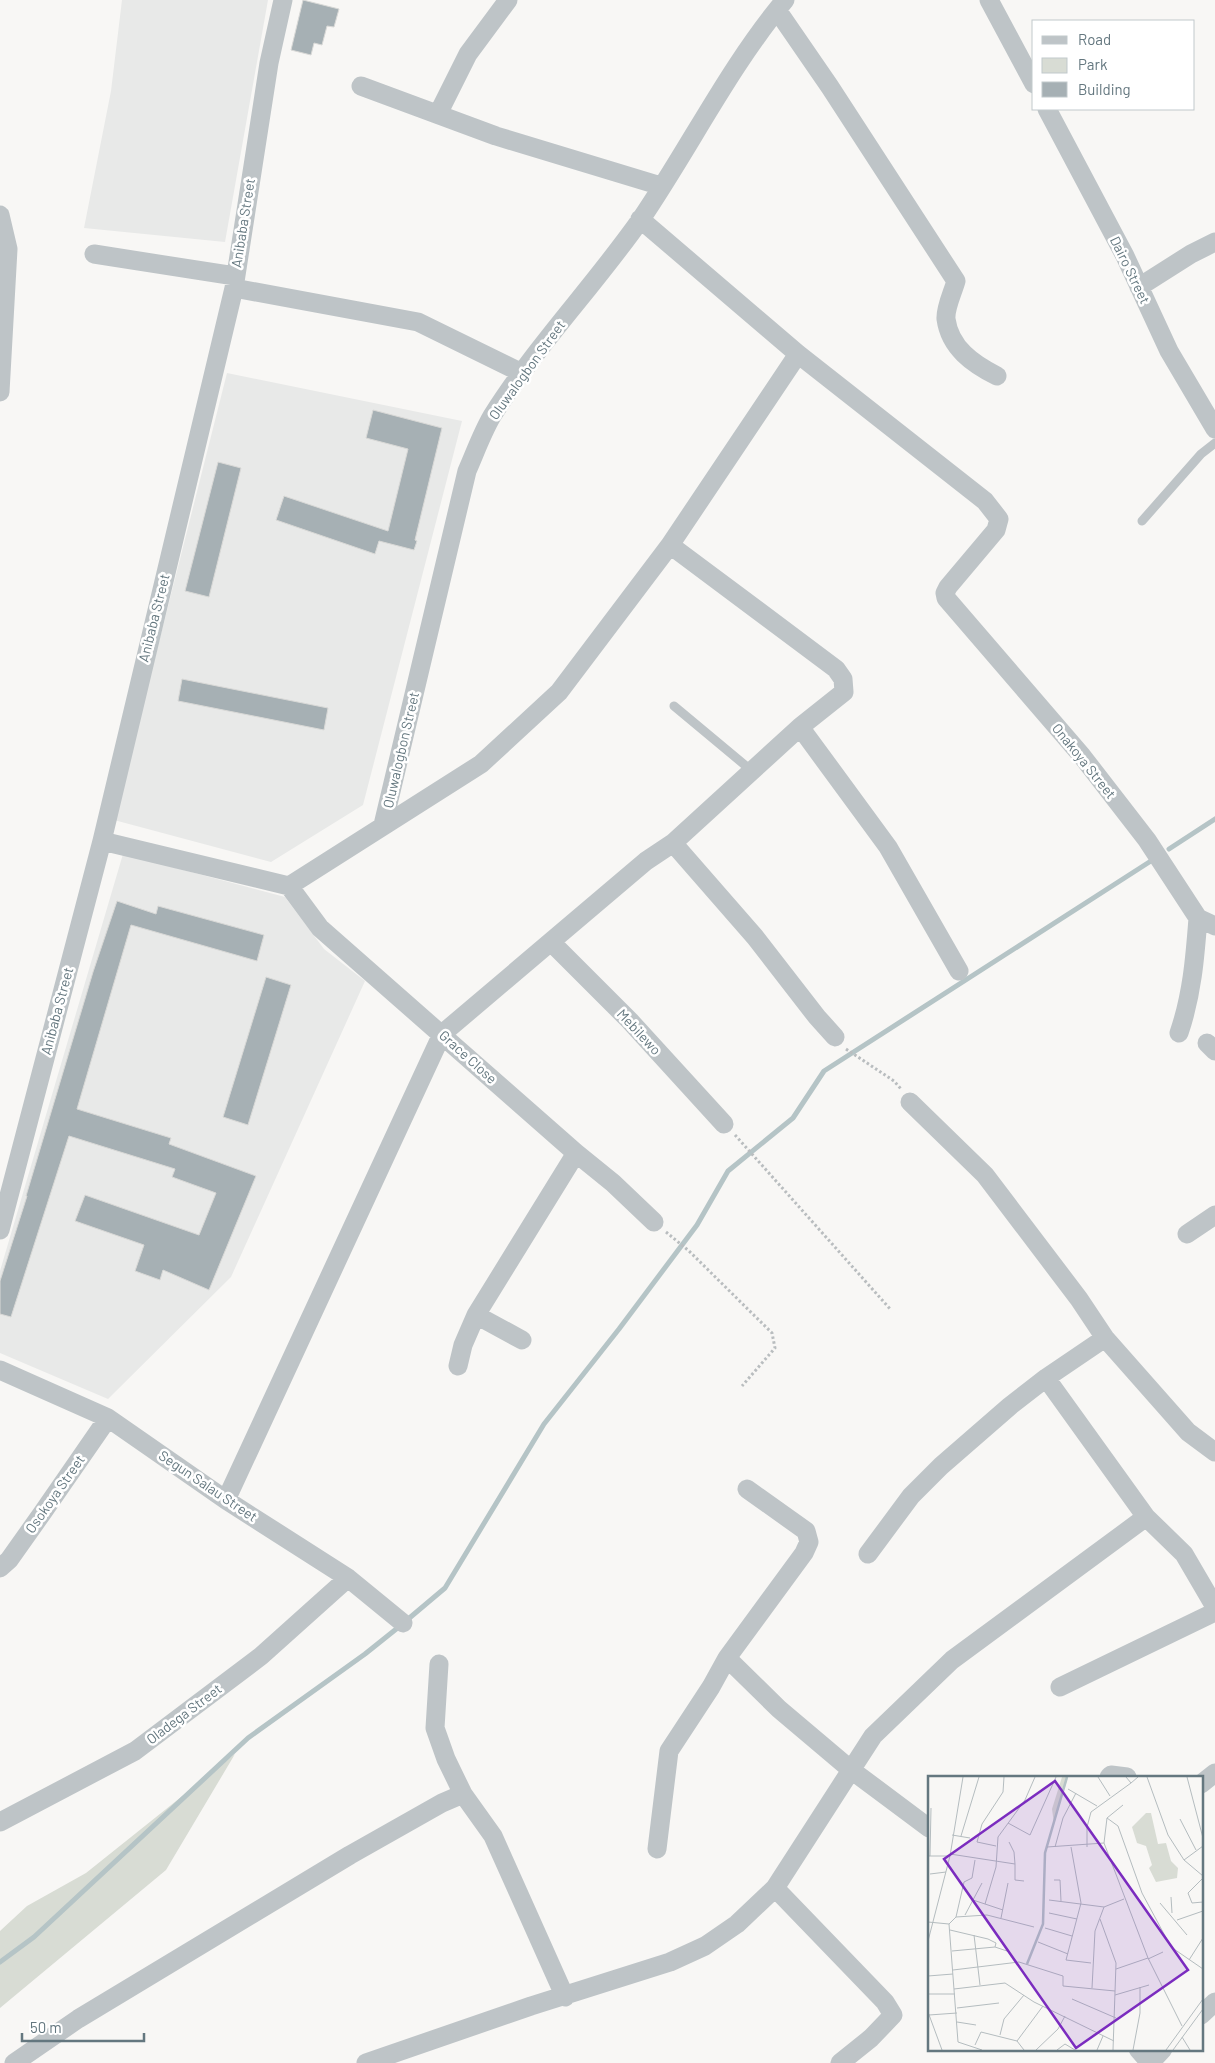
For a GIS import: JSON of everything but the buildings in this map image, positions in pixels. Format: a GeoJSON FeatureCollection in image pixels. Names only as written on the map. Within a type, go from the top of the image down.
{"type":"FeatureCollection","features":[{"type":"Feature","properties":{"kind":"street","name":"Anibaba Street"},"geometry":{"type":"LineString","coordinates":[[0,1230],[102,841],[234,282],[269,63],[283,0]]}},
{"type":"Feature","properties":{"kind":"street"},"geometry":{"type":"LineString","coordinates":[[438,114],[468,54],[508,0]]}},
{"type":"Feature","properties":{"kind":"street"},"geometry":{"type":"LineString","coordinates":[[989,0],[1032,80]]}},
{"type":"Feature","properties":{"kind":"street"},"geometry":{"type":"LineString","coordinates":[[781,5],[830,87],[956,281],[946,318],[952,340],[974,365],[996,376]]}},
{"type":"Feature","properties":{"kind":"street","name":"Oluwalogbon Street"},"geometry":{"type":"LineString","coordinates":[[383,825],[467,471],[492,417],[522,372],[640,219],[747,52],[781,5]]}},
{"type":"Feature","properties":{"kind":"street"},"geometry":{"type":"LineString","coordinates":[[361,86],[496,136],[661,186]]}},
{"type":"Feature","properties":{"kind":"street","name":"Dairo Street"},"geometry":{"type":"LineString","coordinates":[[1048,110],[1139,287],[1169,351],[1215,430]]}},
{"type":"Feature","properties":{"kind":"street"},"geometry":{"type":"LineString","coordinates":[[0,216],[8,249],[0,392]]}},
{"type":"Feature","properties":{"kind":"street"},"geometry":{"type":"LineString","coordinates":[[102,841],[289,886],[481,764],[559,692],[670,544],[798,354],[640,219]]}},
{"type":"Feature","properties":{"kind":"street"},"geometry":{"type":"LineString","coordinates":[[1139,287],[1191,254],[1215,242]]}},
{"type":"Feature","properties":{"kind":"street"},"geometry":{"type":"LineString","coordinates":[[94,254],[418,322],[522,372]]}},
{"type":"Feature","properties":{"kind":"street","name":"Onakoya Street"},"geometry":{"type":"LineString","coordinates":[[798,354],[984,501],[999,519],[996,530],[948,587],[945,593],[946,598],[1082,756],[1147,840],[1198,918]]}},
{"type":"Feature","properties":{"kind":"street"},"geometry":{"type":"LineString","coordinates":[[226,1500],[442,1034],[646,861],[673,843],[800,727],[844,692],[844,679],[836,669],[670,544]]}},
{"type":"Feature","properties":{"kind":"street"},"geometry":{"type":"LineString","coordinates":[[800,727],[888,847],[959,971]]}},
{"type":"Feature","properties":{"kind":"street"},"geometry":{"type":"LineString","coordinates":[[673,843],[755,937],[817,1017],[841,1044]]}},
{"type":"Feature","properties":{"kind":"street","name":"Grace Close"},"geometry":{"type":"LineString","coordinates":[[289,886],[320,928],[576,1153],[613,1183],[654,1222]]}},
{"type":"Feature","properties":{"kind":"street"},"geometry":{"type":"LineString","coordinates":[[1179,1033],[1188,1007],[1194,975],[1198,918],[1215,926]]}},
{"type":"Feature","properties":{"kind":"street","name":"Mebilewo"},"geometry":{"type":"LineString","coordinates":[[550,942],[630,1022],[724,1124]]}},
{"type":"Feature","properties":{"kind":"street"},"geometry":{"type":"LineString","coordinates":[[910,1102],[985,1175],[1079,1299],[1105,1338],[1188,1432],[1215,1452]]}},
{"type":"Feature","properties":{"kind":"street"},"geometry":{"type":"LineString","coordinates":[[458,1366],[463,1345],[476,1315],[576,1153]]}},
{"type":"Feature","properties":{"kind":"street"},"geometry":{"type":"LineString","coordinates":[[1187,1234],[1215,1215]]}},
{"type":"Feature","properties":{"kind":"street"},"geometry":{"type":"LineString","coordinates":[[476,1315],[522,1340]]}},
{"type":"Feature","properties":{"kind":"street"},"geometry":{"type":"LineString","coordinates":[[868,1554],[911,1496],[941,1466],[1010,1406],[1046,1378],[1105,1338]]}},
{"type":"Feature","properties":{"kind":"street","name":"Segun Salau Street"},"geometry":{"type":"LineString","coordinates":[[0,1370],[108,1418],[226,1500],[348,1578],[403,1623]]}},
{"type":"Feature","properties":{"kind":"street"},"geometry":{"type":"LineString","coordinates":[[1046,1378],[1146,1517],[1184,1554],[1215,1607]]}},
{"type":"Feature","properties":{"kind":"street","name":"Osokoya Street"},"geometry":{"type":"LineString","coordinates":[[0,1568],[9,1560],[108,1418]]}},
{"type":"Feature","properties":{"kind":"street"},"geometry":{"type":"LineString","coordinates":[[656,1849],[668,1751],[727,1658],[804,1553],[808,1542],[806,1531],[747,1489]]}},
{"type":"Feature","properties":{"kind":"street"},"geometry":{"type":"LineString","coordinates":[[366,2063],[531,2006],[565,1997],[670,1962],[705,1946],[737,1924],[775,1888],[873,1736],[952,1660],[1146,1517]]}},
{"type":"Feature","properties":{"kind":"street","name":"Oladega Street"},"geometry":{"type":"LineString","coordinates":[[0,1822],[135,1751],[262,1656],[348,1578]]}},
{"type":"Feature","properties":{"kind":"street"},"geometry":{"type":"LineString","coordinates":[[1060,1687],[1215,1612]]}},
{"type":"Feature","properties":{"kind":"street"},"geometry":{"type":"LineString","coordinates":[[727,1658],[778,1710],[850,1769],[928,1827]]}},
{"type":"Feature","properties":{"kind":"street"},"geometry":{"type":"LineString","coordinates":[[439,1664],[435,1728],[446,1758],[464,1794],[493,1836],[565,1997]]}},
{"type":"Feature","properties":{"kind":"street"},"geometry":{"type":"LineString","coordinates":[[1202,1783],[1215,1773]]}},
{"type":"Feature","properties":{"kind":"street"},"geometry":{"type":"LineString","coordinates":[[14,2063],[78,2018],[350,1854],[442,1803],[464,1794]]}},
{"type":"Feature","properties":{"kind":"street"},"geometry":{"type":"LineString","coordinates":[[775,1888],[885,2002],[893,2015],[871,2038],[840,2063]]}},
{"type":"Feature","properties":{"kind":"street"},"geometry":{"type":"LineString","coordinates":[[1202,2013],[1215,2002]]}},
{"type":"Feature","properties":{"kind":"street"},"geometry":{"type":"LineString","coordinates":[[1140,2050],[1158,2058]]}},
{"type":"Feature","properties":{"kind":"lane"},"geometry":{"type":"LineString","coordinates":[[1142,521],[1200,454],[1215,443]]}},
{"type":"Feature","properties":{"kind":"lane"},"geometry":{"type":"LineString","coordinates":[[674,706],[753,771]]}},
{"type":"Feature","properties":{"kind":"path"},"geometry":{"type":"LineString","coordinates":[[841,1044],[867,1064],[894,1081],[910,1102]]}},
{"type":"Feature","properties":{"kind":"path"},"geometry":{"type":"LineString","coordinates":[[746,1147],[891,1310]]}},
{"type":"Feature","properties":{"kind":"path"},"geometry":{"type":"LineString","coordinates":[[680,1243],[772,1333],[775,1348],[742,1386]]}},
{"type":"Feature","properties":{"kind":"shaded area"},"geometry":{"type":"Polygon","coordinates":[[[122,0],[268,0],[225,242],[84,228],[111,91],[122,0]]]}},
{"type":"Feature","properties":{"kind":"shaded area"},"geometry":{"type":"Polygon","coordinates":[[[227,373],[462,421],[363,805],[271,862],[114,820],[227,373]]]}},
{"type":"Feature","properties":{"kind":"shaded area"},"geometry":{"type":"Polygon","coordinates":[[[123,854],[285,897],[324,949],[365,981],[231,1277],[108,1399],[0,1353],[0,1271],[123,854]]]}},
{"type":"Feature","properties":{"kind":"green space"},"geometry":{"type":"Polygon","coordinates":[[[235,1754],[166,1870],[0,2008],[0,1931],[27,1906],[86,1873],[235,1754]]]}},
{"type":"Feature","properties":{"kind":"waterway"},"geometry":{"type":"LineString","coordinates":[[1169,849],[1215,819]]}},
{"type":"Feature","properties":{"kind":"waterway"},"geometry":{"type":"LineString","coordinates":[[407,1620],[445,1588],[544,1424],[619,1329],[697,1225],[728,1171],[793,1118],[824,1071],[1154,859]]}},
{"type":"Feature","properties":{"kind":"waterway"},"geometry":{"type":"LineString","coordinates":[[0,1962],[34,1937],[248,1738],[365,1654],[400,1626]]}}]}
